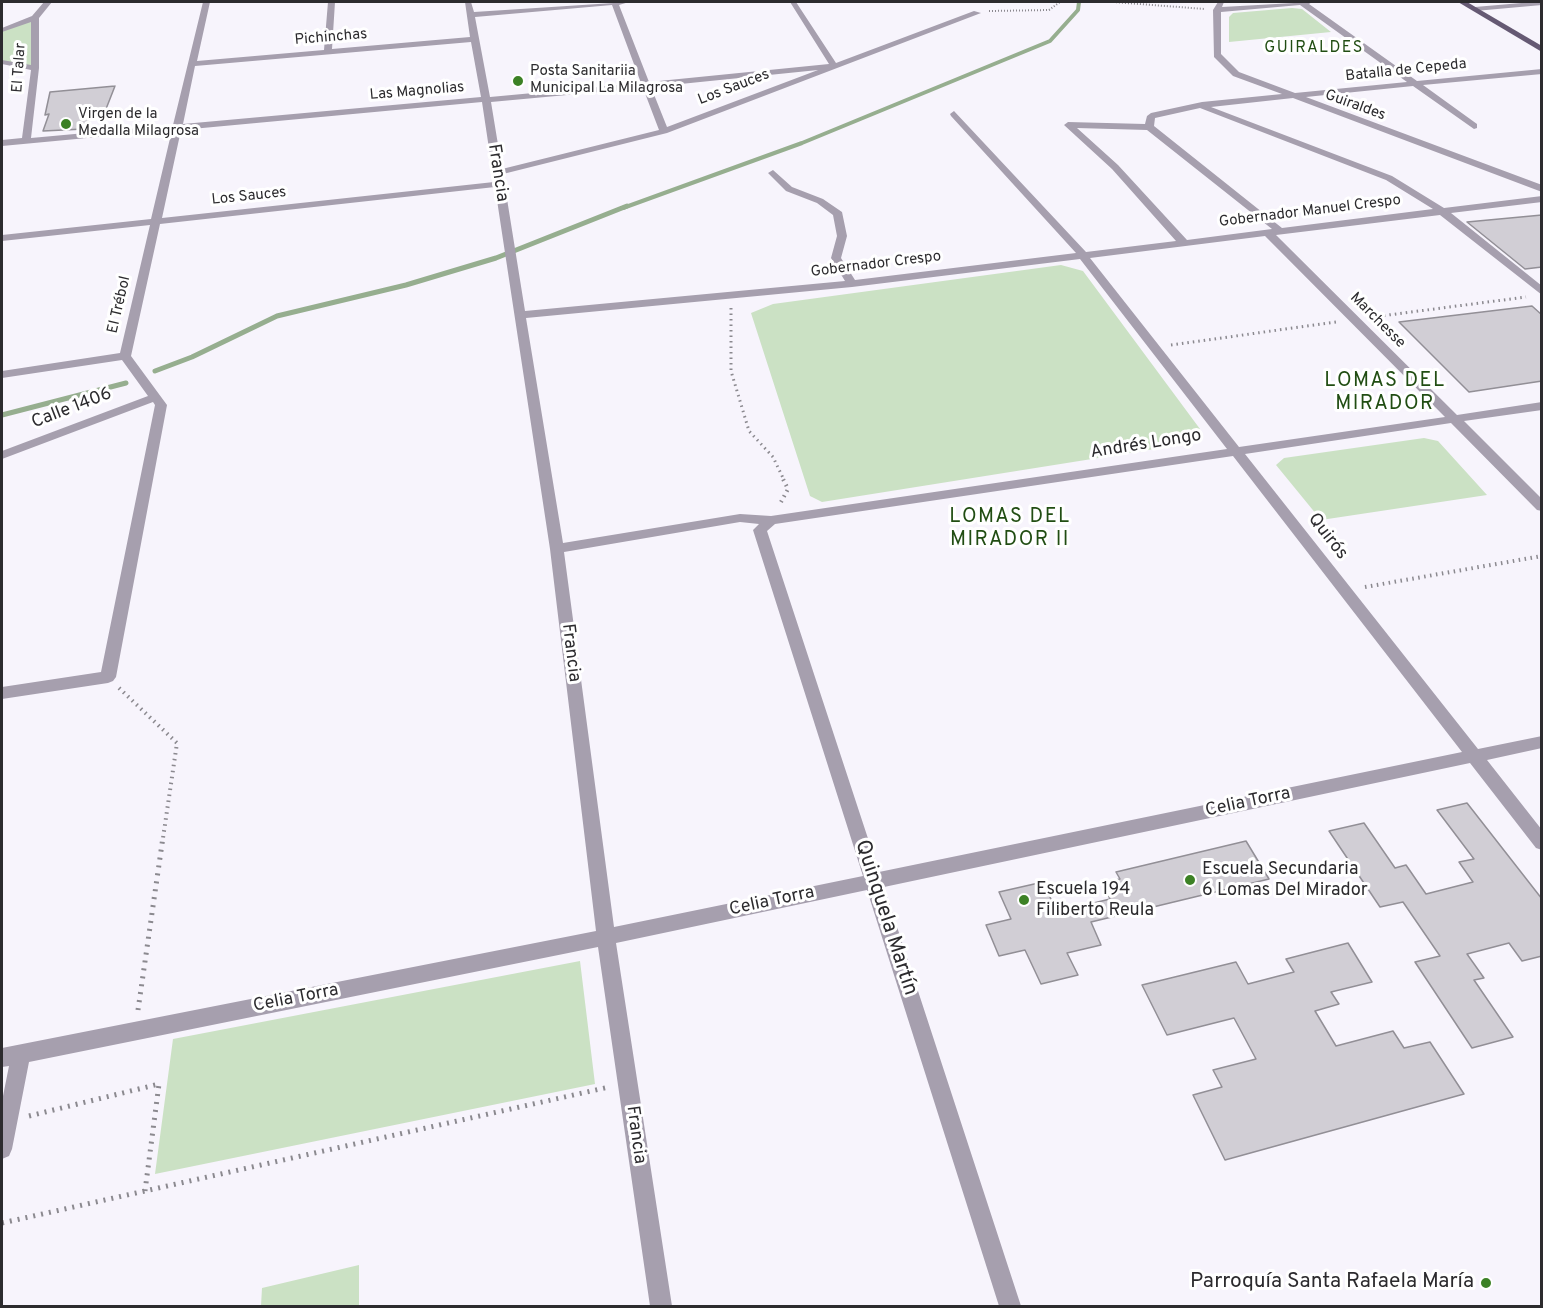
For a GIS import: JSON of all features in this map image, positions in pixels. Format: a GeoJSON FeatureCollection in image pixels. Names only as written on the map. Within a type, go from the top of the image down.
{"type":"FeatureCollection","features":[{"type":"Feature","properties":{"kind":"main road"},"geometry":{"type":"LineString","coordinates":[[1462,2],[1542,50]]}},
{"type":"Feature","properties":{"kind":"street","name":"El Talar"},"geometry":{"type":"LineString","coordinates":[[26,141],[35,68],[35,18],[48,2]]}},
{"type":"Feature","properties":{"kind":"street","name":"El Trébol"},"geometry":{"type":"LineString","coordinates":[[155,397],[125,356],[206,2]]}},
{"type":"Feature","properties":{"kind":"street"},"geometry":{"type":"LineString","coordinates":[[328,52],[331,2]]}},
{"type":"Feature","properties":{"kind":"street","name":"Francia"},"geometry":{"type":"LineString","coordinates":[[468,2],[486,100],[557,549],[606,937],[661,1306]]}},
{"type":"Feature","properties":{"kind":"street"},"geometry":{"type":"LineString","coordinates":[[614,2],[664,131]]}},
{"type":"Feature","properties":{"kind":"street"},"geometry":{"type":"LineString","coordinates":[[470,15],[626,2]]}},
{"type":"Feature","properties":{"kind":"street"},"geometry":{"type":"LineString","coordinates":[[793,2],[834,66]]}},
{"type":"Feature","properties":{"kind":"street"},"geometry":{"type":"LineString","coordinates":[[1301,2],[1474,126]]}},
{"type":"Feature","properties":{"kind":"street"},"geometry":{"type":"LineString","coordinates":[[1219,6],[1312,2]]}},
{"type":"Feature","properties":{"kind":"street"},"geometry":{"type":"LineString","coordinates":[[1475,9],[1542,3]]}},
{"type":"Feature","properties":{"kind":"street","name":"Guiraldes"},"geometry":{"type":"LineString","coordinates":[[1219,6],[1217,55],[1236,74],[1542,189]]}},
{"type":"Feature","properties":{"kind":"street","name":"Los Sauces"},"geometry":{"type":"LineString","coordinates":[[2,238],[155,223],[498,178],[664,131],[976,13]]}},
{"type":"Feature","properties":{"kind":"street"},"geometry":{"type":"LineString","coordinates":[[2,30],[35,18]]}},
{"type":"Feature","properties":{"kind":"street","name":"Pichinchas"},"geometry":{"type":"LineString","coordinates":[[191,64],[474,39]]}},
{"type":"Feature","properties":{"kind":"street"},"geometry":{"type":"LineString","coordinates":[[2,63],[35,68]]}},
{"type":"Feature","properties":{"kind":"street","name":"Las Magnolias"},"geometry":{"type":"LineString","coordinates":[[2,143],[834,66]]}},
{"type":"Feature","properties":{"kind":"street","name":"Batalla de Cepeda"},"geometry":{"type":"LineString","coordinates":[[1149,127],[1150,116],[1202,105],[1542,70]]}},
{"type":"Feature","properties":{"kind":"street"},"geometry":{"type":"LineString","coordinates":[[1202,105],[1389,178],[1442,211],[1542,292]]}},
{"type":"Feature","properties":{"kind":"street","name":"Quirós"},"geometry":{"type":"LineString","coordinates":[[954,114],[1082,255],[1542,843]]}},
{"type":"Feature","properties":{"kind":"street"},"geometry":{"type":"LineString","coordinates":[[1149,127],[1068,124],[1115,167],[1183,242]]}},
{"type":"Feature","properties":{"kind":"street","name":"Marchesse"},"geometry":{"type":"LineString","coordinates":[[1149,127],[1274,232],[1542,507]]}},
{"type":"Feature","properties":{"kind":"street"},"geometry":{"type":"LineString","coordinates":[[773,173],[789,189],[820,201],[838,214],[842,236],[836,258],[852,284]]}},
{"type":"Feature","properties":{"kind":"street","name":"Gobernador Manuel Crespo"},"geometry":{"type":"LineString","coordinates":[[1082,255],[1542,199]]}},
{"type":"Feature","properties":{"kind":"street","name":"Gobernador Crespo"},"geometry":{"type":"LineString","coordinates":[[520,315],[852,284],[1082,255]]}},
{"type":"Feature","properties":{"kind":"street"},"geometry":{"type":"LineString","coordinates":[[2,374],[125,356]]}},
{"type":"Feature","properties":{"kind":"street"},"geometry":{"type":"LineString","coordinates":[[2,693],[108,677],[161,405],[155,397]]}},
{"type":"Feature","properties":{"kind":"street","name":"Calle 1406"},"geometry":{"type":"LineString","coordinates":[[2,455],[155,397]]}},
{"type":"Feature","properties":{"kind":"street","name":"Andrés Longo"},"geometry":{"type":"LineString","coordinates":[[557,549],[740,518],[766,525],[1235,450],[1542,406]]}},
{"type":"Feature","properties":{"kind":"street","name":"Quinquela Martín"},"geometry":{"type":"LineString","coordinates":[[766,525],[873,881],[1010,1306]]}},
{"type":"Feature","properties":{"kind":"street","name":"Celia Torra"},"geometry":{"type":"LineString","coordinates":[[11,1056],[606,937],[1542,742]]}},
{"type":"Feature","properties":{"kind":"street"},"geometry":{"type":"LineString","coordinates":[[2,1149],[7,1121],[11,1056]]}},
{"type":"Feature","properties":{"kind":"path"},"geometry":{"type":"LineString","coordinates":[[976,13],[1011,9],[1049,10],[1060,2]]}},
{"type":"Feature","properties":{"kind":"path"},"geometry":{"type":"LineString","coordinates":[[1113,2],[1219,6]]}},
{"type":"Feature","properties":{"kind":"path"},"geometry":{"type":"LineString","coordinates":[[731,296],[730,372],[749,431],[773,457],[788,489],[766,525]]}},
{"type":"Feature","properties":{"kind":"path"},"geometry":{"type":"LineString","coordinates":[[1345,591],[1542,556]]}},
{"type":"Feature","properties":{"kind":"path"},"geometry":{"type":"LineString","coordinates":[[108,677],[177,743],[135,1031]]}},
{"type":"Feature","properties":{"kind":"path"},"geometry":{"type":"LineString","coordinates":[[2,1223],[627,1083]]}},
{"type":"Feature","properties":{"kind":"path"},"geometry":{"type":"LineString","coordinates":[[7,1121],[159,1084],[145,1191]]}},
{"type":"Feature","properties":{"kind":"green space"},"geometry":{"type":"Polygon","coordinates":[[[1302,9],[1331,32],[1229,42],[1229,17],[1233,13],[1302,9]]]}},
{"type":"Feature","properties":{"kind":"green space"},"geometry":{"type":"Polygon","coordinates":[[[35,18],[35,68],[2,62],[2,30],[35,18]]]}},
{"type":"Feature","properties":{"kind":"green space"},"geometry":{"type":"Polygon","coordinates":[[[1061,265],[1083,271],[1200,429],[1186,444],[822,502],[810,496],[751,313],[773,304],[1061,265]]]}},
{"type":"Feature","properties":{"kind":"green space"},"geometry":{"type":"Polygon","coordinates":[[[1424,438],[1438,441],[1487,495],[1321,520],[1276,465],[1284,458],[1424,438]]]}},
{"type":"Feature","properties":{"kind":"green space"},"geometry":{"type":"Polygon","coordinates":[[[580,961],[595,1084],[155,1174],[173,1039],[580,961]]]}},
{"type":"Feature","properties":{"kind":"green space"},"geometry":{"type":"Polygon","coordinates":[[[359,1265],[359,1306],[261,1306],[262,1288],[359,1265]]]}},
{"type":"Feature","properties":{"kind":"building"},"geometry":{"type":"Polygon","coordinates":[[[115,86],[106,109],[95,110],[84,129],[43,131],[49,114],[45,115],[50,92],[115,86]]]}},
{"type":"Feature","properties":{"kind":"building"},"geometry":{"type":"Polygon","coordinates":[[[1542,215],[1542,267],[1525,269],[1467,222],[1542,215]]]}},
{"type":"Feature","properties":{"kind":"building"},"geometry":{"type":"Polygon","coordinates":[[[1532,306],[1542,315],[1542,381],[1469,392],[1399,322],[1532,306]]]}},
{"type":"Feature","properties":{"kind":"building"},"geometry":{"type":"Polygon","coordinates":[[[1467,803],[1542,899],[1542,956],[1522,961],[1509,943],[1467,954],[1484,978],[1474,980],[1513,1037],[1472,1048],[1415,962],[1440,956],[1403,902],[1380,907],[1329,831],[1364,823],[1395,868],[1406,865],[1426,894],[1473,882],[1459,862],[1474,859],[1437,810],[1467,803]]]}},
{"type":"Feature","properties":{"kind":"building"},"geometry":{"type":"Polygon","coordinates":[[[1246,841],[1269,879],[1091,922],[1101,945],[1067,953],[1078,975],[1041,984],[1025,950],[999,956],[986,925],[1011,919],[999,892],[1043,882],[1057,912],[1110,899],[1102,883],[1120,879],[1116,872],[1246,841]]]}},
{"type":"Feature","properties":{"kind":"building"},"geometry":{"type":"Polygon","coordinates":[[[1348,943],[1372,982],[1331,992],[1339,1004],[1315,1011],[1336,1046],[1393,1031],[1404,1048],[1430,1042],[1464,1094],[1225,1160],[1193,1095],[1222,1087],[1213,1070],[1256,1059],[1234,1018],[1167,1035],[1142,985],[1236,962],[1248,984],[1294,972],[1286,959],[1348,943]]]}},
{"type":"Feature","properties":{"kind":"waterway"},"geometry":{"type":"LineString","coordinates":[[623,208],[802,143],[1050,41],[1078,10],[1079,2]]}},
{"type":"Feature","properties":{"kind":"waterway"},"geometry":{"type":"LineString","coordinates":[[155,371],[192,357],[277,316],[406,285],[496,258],[627,206]]}},
{"type":"Feature","properties":{"kind":"waterway"},"geometry":{"type":"LineString","coordinates":[[2,415],[126,383]]}},
{"type":"Feature","properties":{"kind":"place","name":"Posta Sanitariia Municipal La Milagrosa"},"geometry":{"type":"Point","coordinates":[518,81]}},
{"type":"Feature","properties":{"kind":"place","name":"Virgen de la Medalla Milagrosa"},"geometry":{"type":"Point","coordinates":[66,124]}},
{"type":"Feature","properties":{"kind":"place","name":"Escuela Secundaria 6 Lomas Del Mirador"},"geometry":{"type":"Point","coordinates":[1190,880]}},
{"type":"Feature","properties":{"kind":"place","name":"Escuela 194 Filiberto Reula"},"geometry":{"type":"Point","coordinates":[1024,900]}},
{"type":"Feature","properties":{"kind":"place","name":"Parroquía Santa Rafaela María"},"geometry":{"type":"Point","coordinates":[1486,1283]}},
{"type":"Feature","properties":{"kind":"district","name":"GUIRALDES"},"geometry":{"type":"Point","coordinates":[1314,49]}},
{"type":"Feature","properties":{"kind":"district","name":"LOMAS DEL MIRADOR"},"geometry":{"type":"Point","coordinates":[1385,394]}},
{"type":"Feature","properties":{"kind":"district","name":"LOMAS DEL MIRADOR II"},"geometry":{"type":"Point","coordinates":[1010,530]}}]}
